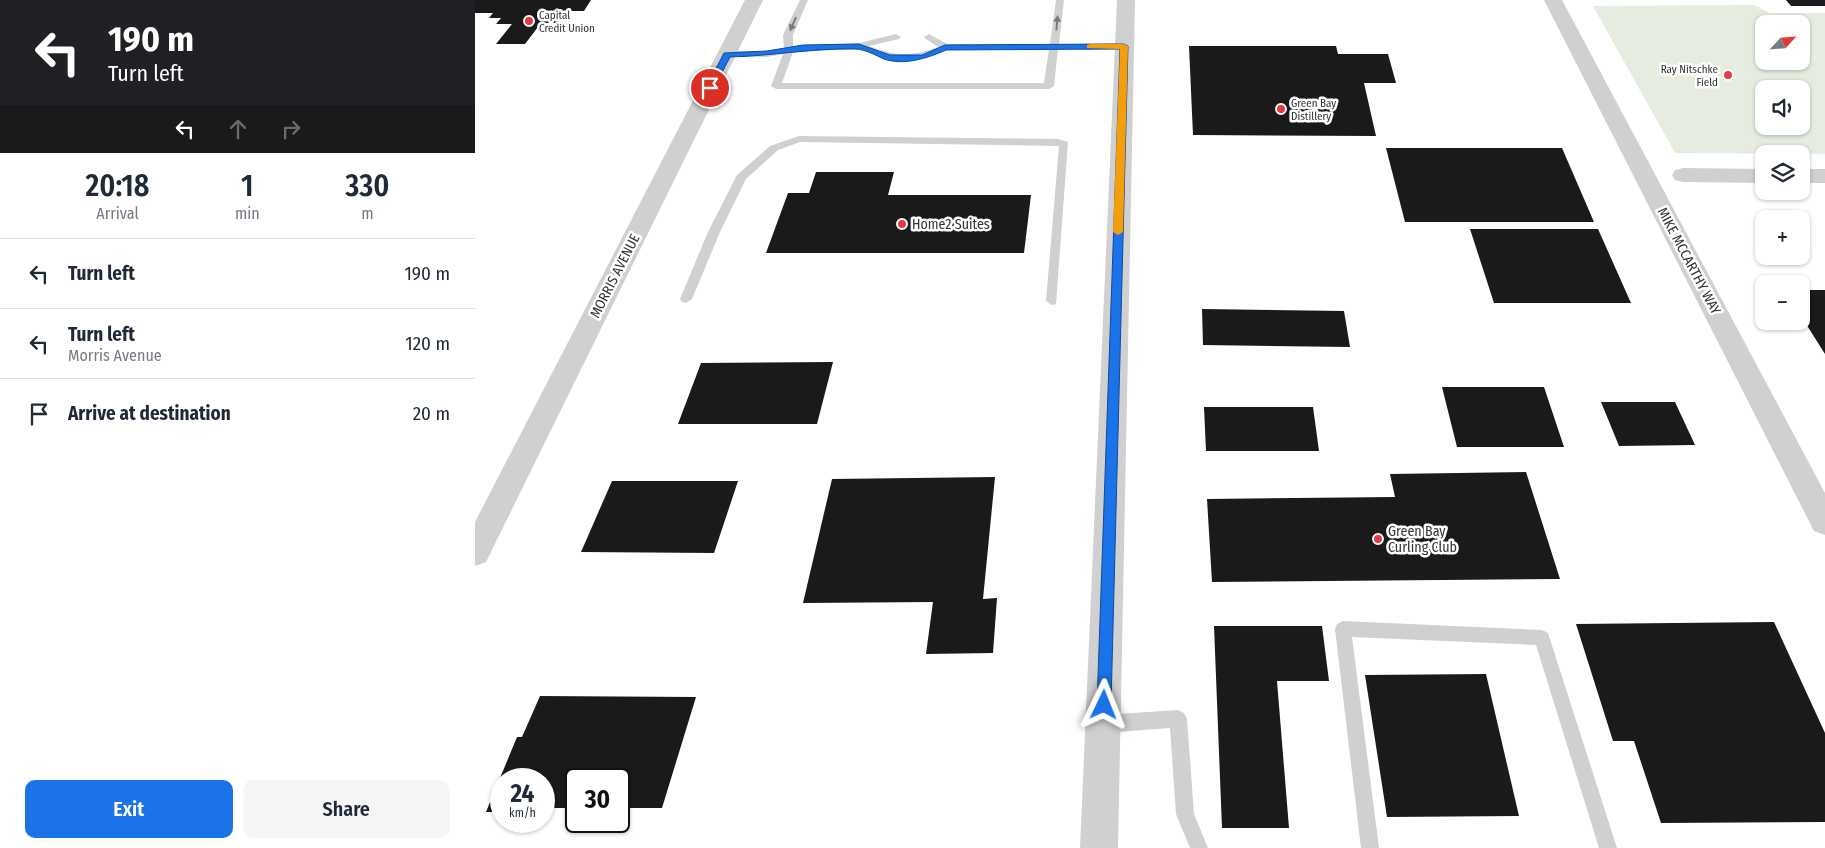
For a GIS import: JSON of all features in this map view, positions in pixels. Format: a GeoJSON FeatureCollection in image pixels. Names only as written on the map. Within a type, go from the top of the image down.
{"type":"FeatureCollection","features":[{"type":"Feature","properties":{"kind":"street","name":"MORRIS AVENUE"},"geometry":{"type":"LineString","coordinates":[[475,552],[754,0]]}},
{"type":"Feature","properties":{"kind":"street"},"geometry":{"type":"LineString","coordinates":[[1099,848],[1126,0]]}},
{"type":"Feature","properties":{"kind":"street","name":"MIKE MCCARTHY WAY"},"geometry":{"type":"LineString","coordinates":[[1553,0],[1825,522]]}},
{"type":"Feature","properties":{"kind":"street"},"geometry":{"type":"LineString","coordinates":[[1683,175],[1755,176]]}},
{"type":"Feature","properties":{"kind":"street"},"geometry":{"type":"LineString","coordinates":[[1810,176],[1825,176]]}},
{"type":"Feature","properties":{"kind":"lane"},"geometry":{"type":"LineString","coordinates":[[804,0],[788,35],[789,50],[776,86],[1049,86],[1060,0]]}},
{"type":"Feature","properties":{"kind":"lane"},"geometry":{"type":"LineString","coordinates":[[727,54],[767,54],[789,50],[859,46],[896,37]]}},
{"type":"Feature","properties":{"kind":"lane"},"geometry":{"type":"LineString","coordinates":[[929,37],[945,47]]}},
{"type":"Feature","properties":{"kind":"lane"},"geometry":{"type":"LineString","coordinates":[[859,46],[889,58],[924,57],[945,47],[1124,46]]}},
{"type":"Feature","properties":{"kind":"lane"},"geometry":{"type":"LineString","coordinates":[[686,299],[714,232],[741,177],[774,148],[799,139],[1058,142],[1064,144],[1052,301]]}},
{"type":"Feature","properties":{"kind":"lane"},"geometry":{"type":"LineString","coordinates":[[1370,848],[1343,629],[1542,638],[1608,848]]}},
{"type":"Feature","properties":{"kind":"lane"},"geometry":{"type":"LineString","coordinates":[[1103,724],[1178,719],[1185,814],[1199,848]]}},
{"type":"Feature","properties":{"kind":"shaded area","name":"Ray Nitschke Field"},"geometry":{"type":"Polygon","coordinates":[[[1754,5],[1770,13],[1825,13],[1825,154],[1810,154],[1810,145],[1755,145],[1755,154],[1675,153],[1593,6],[1754,5]]]}},
{"type":"Feature","properties":{"kind":"building","name":"Capital Credit Union"},"geometry":{"type":"Polygon","coordinates":[[[475,0],[591,0],[584,11],[566,11],[557,23],[541,23],[525,44],[496,44],[512,24],[496,24],[501,18],[489,18],[493,13],[475,13],[475,0]]]}},
{"type":"Feature","properties":{"kind":"building"},"geometry":{"type":"Polygon","coordinates":[[[1786,0],[1825,0],[1825,6],[1791,6],[1786,0]]]}},
{"type":"Feature","properties":{"kind":"building","name":"Green Bay Distillery"},"geometry":{"type":"Polygon","coordinates":[[[1189,46],[1336,46],[1338,54],[1388,54],[1396,83],[1364,83],[1376,136],[1193,135],[1189,46]]]}},
{"type":"Feature","properties":{"kind":"building"},"geometry":{"type":"Polygon","coordinates":[[[1386,148],[1562,148],[1594,222],[1405,222],[1386,148]]]}},
{"type":"Feature","properties":{"kind":"building","name":"Home2 Suites"},"geometry":{"type":"Polygon","coordinates":[[[816,172],[894,172],[888,195],[1031,195],[1024,253],[766,253],[788,193],[809,193],[816,172]]]}},
{"type":"Feature","properties":{"kind":"building"},"geometry":{"type":"Polygon","coordinates":[[[1470,229],[1598,229],[1631,303],[1494,303],[1470,229]]]}},
{"type":"Feature","properties":{"kind":"building"},"geometry":{"type":"Polygon","coordinates":[[[1810,290],[1825,290],[1825,354],[1810,330],[1810,290]]]}},
{"type":"Feature","properties":{"kind":"building"},"geometry":{"type":"Polygon","coordinates":[[[1202,309],[1344,311],[1350,347],[1203,345],[1202,309]]]}},
{"type":"Feature","properties":{"kind":"building"},"geometry":{"type":"Polygon","coordinates":[[[833,362],[817,424],[678,424],[701,363],[833,362]]]}},
{"type":"Feature","properties":{"kind":"building"},"geometry":{"type":"Polygon","coordinates":[[[1442,387],[1544,387],[1564,447],[1457,447],[1442,387]]]}},
{"type":"Feature","properties":{"kind":"building"},"geometry":{"type":"Polygon","coordinates":[[[1601,402],[1675,402],[1695,445],[1619,446],[1601,402]]]}},
{"type":"Feature","properties":{"kind":"building"},"geometry":{"type":"Polygon","coordinates":[[[1204,407],[1313,407],[1319,451],[1206,451],[1204,407]]]}},
{"type":"Feature","properties":{"kind":"building","name":"Green Bay Curling Club"},"geometry":{"type":"Polygon","coordinates":[[[1526,472],[1560,579],[1212,582],[1207,499],[1395,497],[1390,474],[1526,472]]]}},
{"type":"Feature","properties":{"kind":"building"},"geometry":{"type":"Polygon","coordinates":[[[995,477],[983,599],[997,598],[993,653],[926,654],[933,602],[803,603],[832,479],[995,477]]]}},
{"type":"Feature","properties":{"kind":"building"},"geometry":{"type":"Polygon","coordinates":[[[612,481],[738,481],[714,553],[581,552],[612,481]]]}},
{"type":"Feature","properties":{"kind":"building"},"geometry":{"type":"Polygon","coordinates":[[[1774,622],[1825,733],[1825,822],[1661,823],[1634,741],[1613,741],[1576,624],[1774,622]]]}},
{"type":"Feature","properties":{"kind":"building"},"geometry":{"type":"Polygon","coordinates":[[[1214,626],[1322,626],[1329,681],[1277,681],[1289,828],[1222,828],[1214,626]]]}},
{"type":"Feature","properties":{"kind":"building"},"geometry":{"type":"Polygon","coordinates":[[[1486,674],[1519,816],[1387,817],[1365,675],[1486,674]]]}},
{"type":"Feature","properties":{"kind":"building"},"geometry":{"type":"Polygon","coordinates":[[[540,696],[696,697],[662,808],[630,808],[630,768],[565,768],[565,808],[555,808],[555,768],[504,768],[517,737],[522,737],[540,696]]]}},
{"type":"Feature","properties":{"kind":"building"},"geometry":{"type":"Polygon","coordinates":[[[490,802],[490,812],[486,812],[490,802]]]}},
{"type":"Feature","properties":{"kind":"slow traffic"},"geometry":{"type":"LineString","coordinates":[[1090,47],[1124,46],[1118,232]]}},
{"type":"Feature","properties":{"kind":"place","name":"Capital Credit Union"},"geometry":{"type":"Point","coordinates":[529,21]}},
{"type":"Feature","properties":{"kind":"place","name":"Ray Nitschke Field"},"geometry":{"type":"Point","coordinates":[1728,75]}},
{"type":"Feature","properties":{"kind":"place","name":"Green Bay Distillery"},"geometry":{"type":"Point","coordinates":[1281,109]}},
{"type":"Feature","properties":{"kind":"place","name":"Home2 Suites"},"geometry":{"type":"Point","coordinates":[902,224]}},
{"type":"Feature","properties":{"kind":"place","name":"Green Bay Curling Club"},"geometry":{"type":"Point","coordinates":[1378,539]}},
{"type":"Feature","properties":{"kind":"route"},"geometry":{"type":"LineString","coordinates":[[710,88],[727,54],[767,54],[803,47],[859,46],[889,58],[924,57],[945,47],[1124,46],[1104,705]]}}]}
